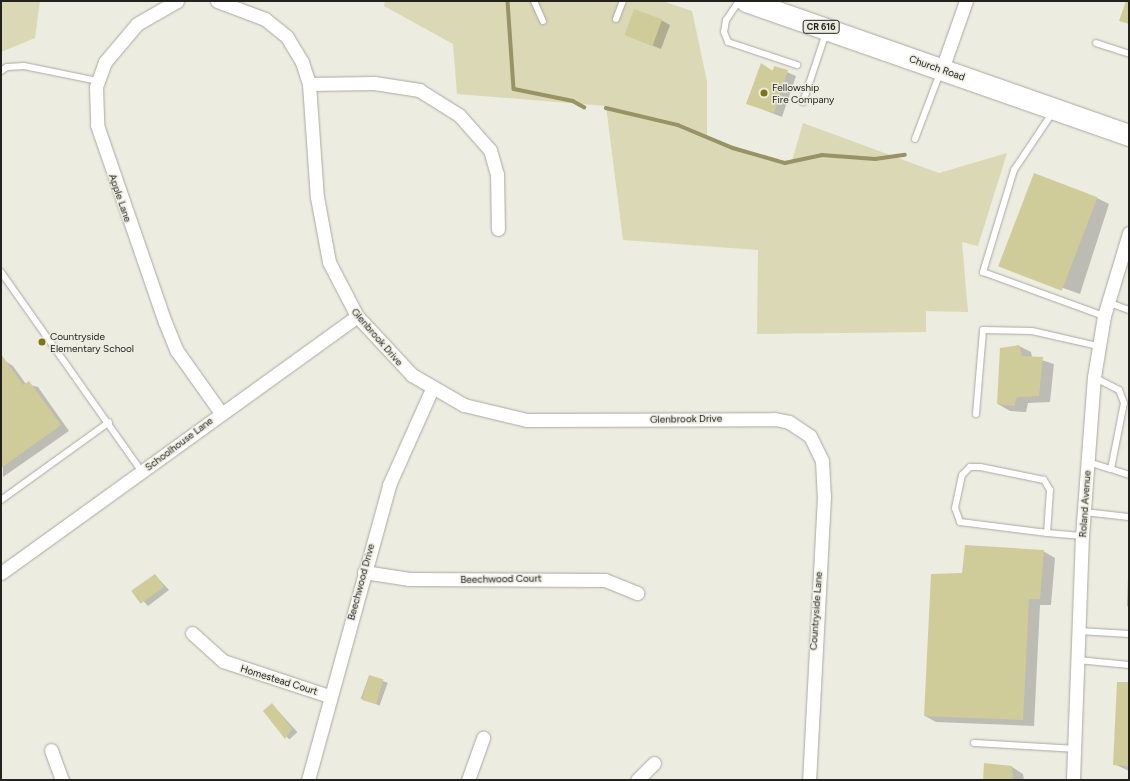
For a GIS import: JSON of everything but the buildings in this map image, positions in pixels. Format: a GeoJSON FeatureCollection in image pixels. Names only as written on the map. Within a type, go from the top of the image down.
{"type":"FeatureCollection","features":[{"type":"Feature","properties":{"kind":"main road","name":"Church Road"},"geometry":{"type":"LineString","coordinates":[[746,1],[1129,135]]}},
{"type":"Feature","properties":{"kind":"street","name":"Apple Lane"},"geometry":{"type":"LineString","coordinates":[[178,1],[137,24],[114,48],[98,81],[97,125],[104,153],[152,291],[177,351],[221,413]]}},
{"type":"Feature","properties":{"kind":"street","name":"Glenbrook Drive"},"geometry":{"type":"LineString","coordinates":[[216,1],[253,12],[276,27],[295,49],[309,84],[321,230],[334,277],[357,316],[391,355],[432,389],[479,410],[528,420],[775,419],[800,428],[816,444]]}},
{"type":"Feature","properties":{"kind":"street"},"geometry":{"type":"LineString","coordinates":[[942,69],[966,1]]}},
{"type":"Feature","properties":{"kind":"street"},"geometry":{"type":"LineString","coordinates":[[309,84],[374,83],[419,90],[459,115],[490,150],[497,174],[498,229]]}},
{"type":"Feature","properties":{"kind":"street","name":"Roland Avenue"},"geometry":{"type":"LineString","coordinates":[[1073,780],[1082,536],[1094,377],[1098,346],[1107,302],[1129,233]]}},
{"type":"Feature","properties":{"kind":"street","name":"Schoolhouse Lane"},"geometry":{"type":"LineString","coordinates":[[1,573],[357,316]]}},
{"type":"Feature","properties":{"kind":"street","name":"Beechwood Drive"},"geometry":{"type":"LineString","coordinates":[[308,780],[329,696],[389,485],[432,389]]}},
{"type":"Feature","properties":{"kind":"street","name":"Countryside Lane"},"geometry":{"type":"LineString","coordinates":[[809,780],[824,496],[822,461],[816,444]]}},
{"type":"Feature","properties":{"kind":"street","name":"Beechwood Court"},"geometry":{"type":"LineString","coordinates":[[364,572],[409,579],[605,580],[637,593]]}},
{"type":"Feature","properties":{"kind":"street","name":"Homestead Court"},"geometry":{"type":"LineString","coordinates":[[192,634],[223,661],[329,696]]}},
{"type":"Feature","properties":{"kind":"street"},"geometry":{"type":"LineString","coordinates":[[468,780],[483,738]]}},
{"type":"Feature","properties":{"kind":"street"},"geometry":{"type":"LineString","coordinates":[[50,750],[62,780]]}},
{"type":"Feature","properties":{"kind":"street"},"geometry":{"type":"LineString","coordinates":[[637,780],[654,762]]}},
{"type":"Feature","properties":{"kind":"lane"},"geometry":{"type":"LineString","coordinates":[[534,1],[543,21]]}},
{"type":"Feature","properties":{"kind":"lane"},"geometry":{"type":"LineString","coordinates":[[616,19],[623,1]]}},
{"type":"Feature","properties":{"kind":"lane"},"geometry":{"type":"LineString","coordinates":[[739,1],[726,20],[724,32],[728,42],[797,65]]}},
{"type":"Feature","properties":{"kind":"lane"},"geometry":{"type":"LineString","coordinates":[[803,102],[828,29]]}},
{"type":"Feature","properties":{"kind":"lane"},"geometry":{"type":"LineString","coordinates":[[1096,43],[1129,54]]}},
{"type":"Feature","properties":{"kind":"lane"},"geometry":{"type":"LineString","coordinates":[[1,72],[7,67],[24,66],[98,81]]}},
{"type":"Feature","properties":{"kind":"lane"},"geometry":{"type":"LineString","coordinates":[[915,139],[942,69]]}},
{"type":"Feature","properties":{"kind":"lane"},"geometry":{"type":"LineString","coordinates":[[1055,109],[1014,170],[983,272],[1104,316]]}},
{"type":"Feature","properties":{"kind":"lane"},"geometry":{"type":"LineString","coordinates":[[1,272],[109,422],[142,472]]}},
{"type":"Feature","properties":{"kind":"lane"},"geometry":{"type":"LineString","coordinates":[[1107,302],[1129,310]]}},
{"type":"Feature","properties":{"kind":"lane"},"geometry":{"type":"LineString","coordinates":[[976,414],[983,330],[1032,331],[1098,346]]}},
{"type":"Feature","properties":{"kind":"lane"},"geometry":{"type":"LineString","coordinates":[[1094,377],[1119,390],[1122,396],[1111,469]]}},
{"type":"Feature","properties":{"kind":"lane"},"geometry":{"type":"LineString","coordinates":[[1,500],[109,422]]}},
{"type":"Feature","properties":{"kind":"lane"},"geometry":{"type":"LineString","coordinates":[[1088,462],[1129,475]]}},
{"type":"Feature","properties":{"kind":"lane"},"geometry":{"type":"LineString","coordinates":[[1047,533],[1050,490],[1044,480],[980,467],[970,467],[962,475],[955,508],[960,522],[1047,533],[1082,536]]}},
{"type":"Feature","properties":{"kind":"lane"},"geometry":{"type":"LineString","coordinates":[[1084,512],[1129,518]]}},
{"type":"Feature","properties":{"kind":"lane"},"geometry":{"type":"LineString","coordinates":[[1079,631],[1129,634]]}},
{"type":"Feature","properties":{"kind":"lane"},"geometry":{"type":"LineString","coordinates":[[1078,660],[1129,666]]}},
{"type":"Feature","properties":{"kind":"lane"},"geometry":{"type":"LineString","coordinates":[[974,743],[1074,749]]}},
{"type":"Feature","properties":{"kind":"shaded area"},"geometry":{"type":"Polygon","coordinates":[[[1,1],[40,1],[35,38],[1,52],[1,1]]]}},
{"type":"Feature","properties":{"kind":"shaded area"},"geometry":{"type":"Polygon","coordinates":[[[385,1],[662,1],[692,11],[707,81],[707,137],[775,160],[792,161],[803,123],[939,173],[1007,153],[978,246],[962,242],[968,312],[926,311],[926,332],[757,334],[758,250],[623,240],[606,106],[457,94],[453,44],[384,6],[385,1]]]}},
{"type":"Feature","properties":{"kind":"waterway"},"geometry":{"type":"LineString","coordinates":[[508,1],[514,89],[573,101],[584,107]]}},
{"type":"Feature","properties":{"kind":"waterway"},"geometry":{"type":"LineString","coordinates":[[606,108],[678,125],[733,148],[785,163],[822,155],[875,159],[905,155]]}},
{"type":"Feature","properties":{"kind":"place","name":"Fellowship Fire Company"},"geometry":{"type":"Point","coordinates":[764,93]}},
{"type":"Feature","properties":{"kind":"place","name":"Countryside Elementary School"},"geometry":{"type":"Point","coordinates":[42,342]}}]}
